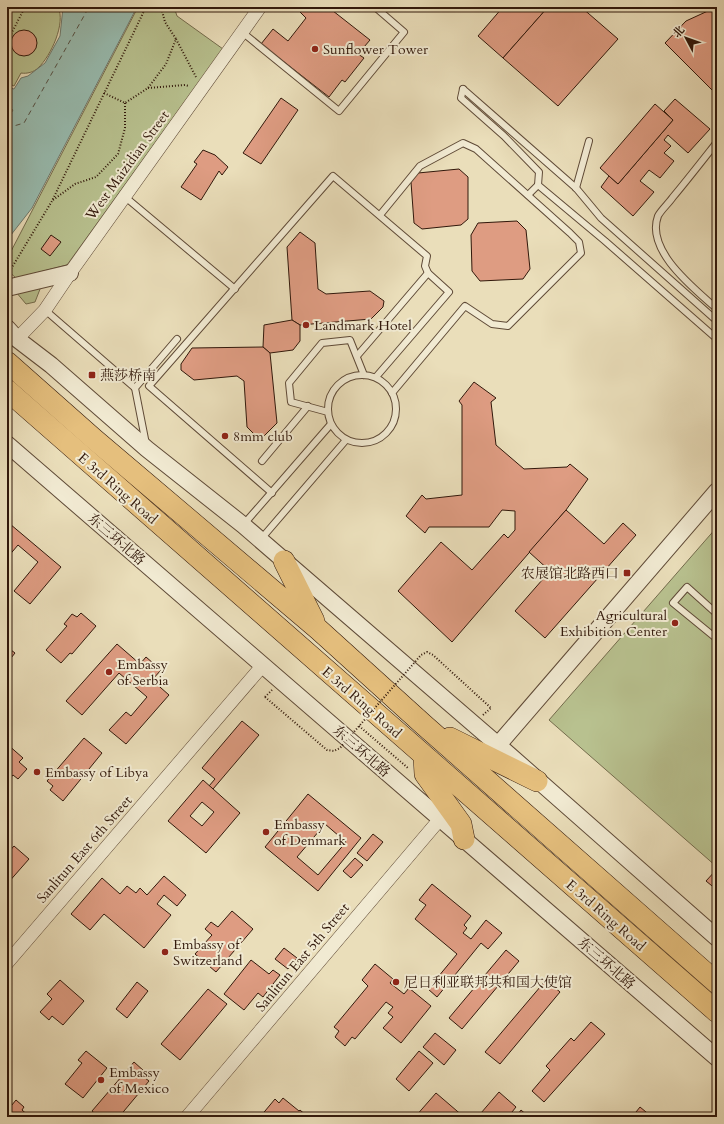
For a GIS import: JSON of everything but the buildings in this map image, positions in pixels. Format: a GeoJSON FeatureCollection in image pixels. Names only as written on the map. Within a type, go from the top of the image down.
{"type":"FeatureCollection","features":[{"type":"Feature","properties":{"kind":"highway","name":"E 3rd Ring Road"},"geometry":{"type":"LineString","coordinates":[[7,362],[94,439],[318,629],[424,725],[717,983]]}},
{"type":"Feature","properties":{"kind":"highway","name":"E 3rd Ring Road"},"geometry":{"type":"LineString","coordinates":[[7,390],[424,757],[717,1012]]}},
{"type":"Feature","properties":{"kind":"highway"},"geometry":{"type":"LineString","coordinates":[[284,561],[318,629]]}},
{"type":"Feature","properties":{"kind":"highway"},"geometry":{"type":"LineString","coordinates":[[424,725],[538,781]]}},
{"type":"Feature","properties":{"kind":"highway"},"geometry":{"type":"LineString","coordinates":[[424,757],[425,774],[461,824],[464,839]]}},
{"type":"Feature","properties":{"kind":"street","name":"West Maizidian Street"},"geometry":{"type":"LineString","coordinates":[[12,333],[45,310],[124,196],[260,7]]}},
{"type":"Feature","properties":{"kind":"street"},"geometry":{"type":"LineString","coordinates":[[7,288],[70,273]]}},
{"type":"Feature","properties":{"kind":"street"},"geometry":{"type":"LineString","coordinates":[[7,352],[12,333],[147,448],[244,525],[498,745],[717,938]]}},
{"type":"Feature","properties":{"kind":"street","name":"东三环北路"},"geometry":{"type":"LineString","coordinates":[[7,444],[717,1058]]}},
{"type":"Feature","properties":{"kind":"street"},"geometry":{"type":"LineString","coordinates":[[498,745],[717,491]]}},
{"type":"Feature","properties":{"kind":"street","name":"Sanlitun East 6th Street"},"geometry":{"type":"LineString","coordinates":[[7,963],[263,665]]}},
{"type":"Feature","properties":{"kind":"street","name":"Sanlitun East 5th Street"},"geometry":{"type":"LineString","coordinates":[[187,1117],[440,818]]}},
{"type":"Feature","properties":{"kind":"lane"},"geometry":{"type":"LineString","coordinates":[[242,32],[340,111],[404,32],[375,7]]}},
{"type":"Feature","properties":{"kind":"lane"},"geometry":{"type":"LineString","coordinates":[[528,195],[538,185],[539,172],[504,136],[461,98],[463,89],[576,188],[601,218],[717,321]]}},
{"type":"Feature","properties":{"kind":"lane"},"geometry":{"type":"LineString","coordinates":[[576,188],[589,141]]}},
{"type":"Feature","properties":{"kind":"lane"},"geometry":{"type":"LineString","coordinates":[[717,142],[659,216],[656,232],[661,247],[669,262],[683,279],[717,309]]}},
{"type":"Feature","properties":{"kind":"lane"},"geometry":{"type":"LineString","coordinates":[[380,215],[420,166],[463,143],[476,149],[579,242],[581,253],[508,326],[492,324],[465,306],[392,393]]}},
{"type":"Feature","properties":{"kind":"lane"},"geometry":{"type":"LineString","coordinates":[[272,493],[149,386],[333,176],[427,256],[425,266],[428,273],[449,292],[376,377]]}},
{"type":"Feature","properties":{"kind":"lane"},"geometry":{"type":"LineString","coordinates":[[538,185],[605,241],[717,339]]}},
{"type":"Feature","properties":{"kind":"lane"},"geometry":{"type":"LineString","coordinates":[[124,196],[235,289]]}},
{"type":"Feature","properties":{"kind":"lane"},"geometry":{"type":"LineString","coordinates":[[357,356],[428,273]]}},
{"type":"Feature","properties":{"kind":"lane"},"geometry":{"type":"LineString","coordinates":[[45,310],[134,388],[147,448]]}},
{"type":"Feature","properties":{"kind":"lane"},"geometry":{"type":"LineString","coordinates":[[134,388],[177,339]]}},
{"type":"Feature","properties":{"kind":"lane"},"geometry":{"type":"LineString","coordinates":[[328,412],[291,402],[289,383],[322,343],[350,340],[364,375]]}},
{"type":"Feature","properties":{"kind":"lane"},"geometry":{"type":"LineString","coordinates":[[364,375],[376,377],[386,384],[392,393],[396,403],[396,415],[391,429],[382,437],[371,443],[364,444],[346,440],[331,424],[328,412],[331,394],[338,384],[353,376],[364,375]]}},
{"type":"Feature","properties":{"kind":"lane"},"geometry":{"type":"LineString","coordinates":[[262,461],[308,406]]}},
{"type":"Feature","properties":{"kind":"lane"},"geometry":{"type":"LineString","coordinates":[[244,525],[331,424]]}},
{"type":"Feature","properties":{"kind":"lane"},"geometry":{"type":"LineString","coordinates":[[260,540],[346,440]]}},
{"type":"Feature","properties":{"kind":"lane"},"geometry":{"type":"LineString","coordinates":[[717,614],[687,587],[673,603],[717,640]]}},
{"type":"Feature","properties":{"kind":"path"},"geometry":{"type":"LineString","coordinates":[[7,42],[25,7]]}},
{"type":"Feature","properties":{"kind":"path"},"geometry":{"type":"LineString","coordinates":[[7,275],[52,201],[146,7]]}},
{"type":"Feature","properties":{"kind":"path"},"geometry":{"type":"LineString","coordinates":[[161,7],[165,22],[176,39],[202,89]]}},
{"type":"Feature","properties":{"kind":"path"},"geometry":{"type":"LineString","coordinates":[[125,103],[148,88],[166,64],[176,39]]}},
{"type":"Feature","properties":{"kind":"path"},"geometry":{"type":"LineString","coordinates":[[148,88],[185,85],[202,89]]}},
{"type":"Feature","properties":{"kind":"path"},"geometry":{"type":"LineString","coordinates":[[104,93],[125,103]]}},
{"type":"Feature","properties":{"kind":"path"},"geometry":{"type":"LineString","coordinates":[[52,201],[75,184],[96,177],[118,154],[125,128],[125,103]]}},
{"type":"Feature","properties":{"kind":"path"},"geometry":{"type":"LineString","coordinates":[[265,697],[327,750],[334,751],[340,748],[421,655],[426,652],[433,655],[491,708]]}},
{"type":"Feature","properties":{"kind":"path"},"geometry":{"type":"LineString","coordinates":[[359,726],[401,762]]}},
{"type":"Feature","properties":{"kind":"green space"},"geometry":{"type":"Polygon","coordinates":[[[7,7],[58,7],[60,14],[59,30],[48,56],[43,63],[32,72],[21,73],[14,86],[7,83],[7,7]]]}},
{"type":"Feature","properties":{"kind":"green space"},"geometry":{"type":"Polygon","coordinates":[[[138,7],[174,7],[177,16],[223,49],[67,265],[16,278],[7,270],[7,259],[138,7]]]}},
{"type":"Feature","properties":{"kind":"green space"},"geometry":{"type":"Polygon","coordinates":[[[42,284],[35,302],[26,304],[16,292],[42,284]]]}},
{"type":"Feature","properties":{"kind":"green space","name":"Agricultural Exhibition Center"},"geometry":{"type":"Polygon","coordinates":[[[717,527],[717,867],[549,720],[717,527]]]}},
{"type":"Feature","properties":{"kind":"water"},"geometry":{"type":"Polygon","coordinates":[[[63,7],[137,7],[32,208],[7,240],[7,120],[13,110],[7,106],[7,87],[14,89],[21,78],[28,76],[45,63],[60,36],[63,7]]]}},
{"type":"Feature","properties":{"kind":"ferry route"},"geometry":{"type":"LineString","coordinates":[[7,128],[24,123],[89,7]]}},
{"type":"Feature","properties":{"kind":"place","name":"Sunflower Tower"},"geometry":{"type":"Point","coordinates":[315,49]}},
{"type":"Feature","properties":{"kind":"place","name":"Landmark Hotel"},"geometry":{"type":"Point","coordinates":[306,325]}},
{"type":"Feature","properties":{"kind":"place","name":"燕莎桥南"},"geometry":{"type":"Point","coordinates":[92,375]}},
{"type":"Feature","properties":{"kind":"place","name":"8mm club"},"geometry":{"type":"Point","coordinates":[225,436]}},
{"type":"Feature","properties":{"kind":"place","name":"农展馆北路西口"},"geometry":{"type":"Point","coordinates":[627,573]}},
{"type":"Feature","properties":{"kind":"place","name":"Agricultural Exhibition Center"},"geometry":{"type":"Point","coordinates":[675,623]}},
{"type":"Feature","properties":{"kind":"place","name":"Embassy of Serbia"},"geometry":{"type":"Point","coordinates":[109,672]}},
{"type":"Feature","properties":{"kind":"place","name":"Embassy of Libya"},"geometry":{"type":"Point","coordinates":[37,772]}},
{"type":"Feature","properties":{"kind":"place","name":"Embassy of Denmark"},"geometry":{"type":"Point","coordinates":[266,832]}},
{"type":"Feature","properties":{"kind":"place","name":"Embassy of Switzerland"},"geometry":{"type":"Point","coordinates":[165,952]}},
{"type":"Feature","properties":{"kind":"place","name":"尼日利亚联邦共和国大使馆"},"geometry":{"type":"Point","coordinates":[396,982]}},
{"type":"Feature","properties":{"kind":"place","name":"Embassy of Mexico"},"geometry":{"type":"Point","coordinates":[101,1080]}}]}
